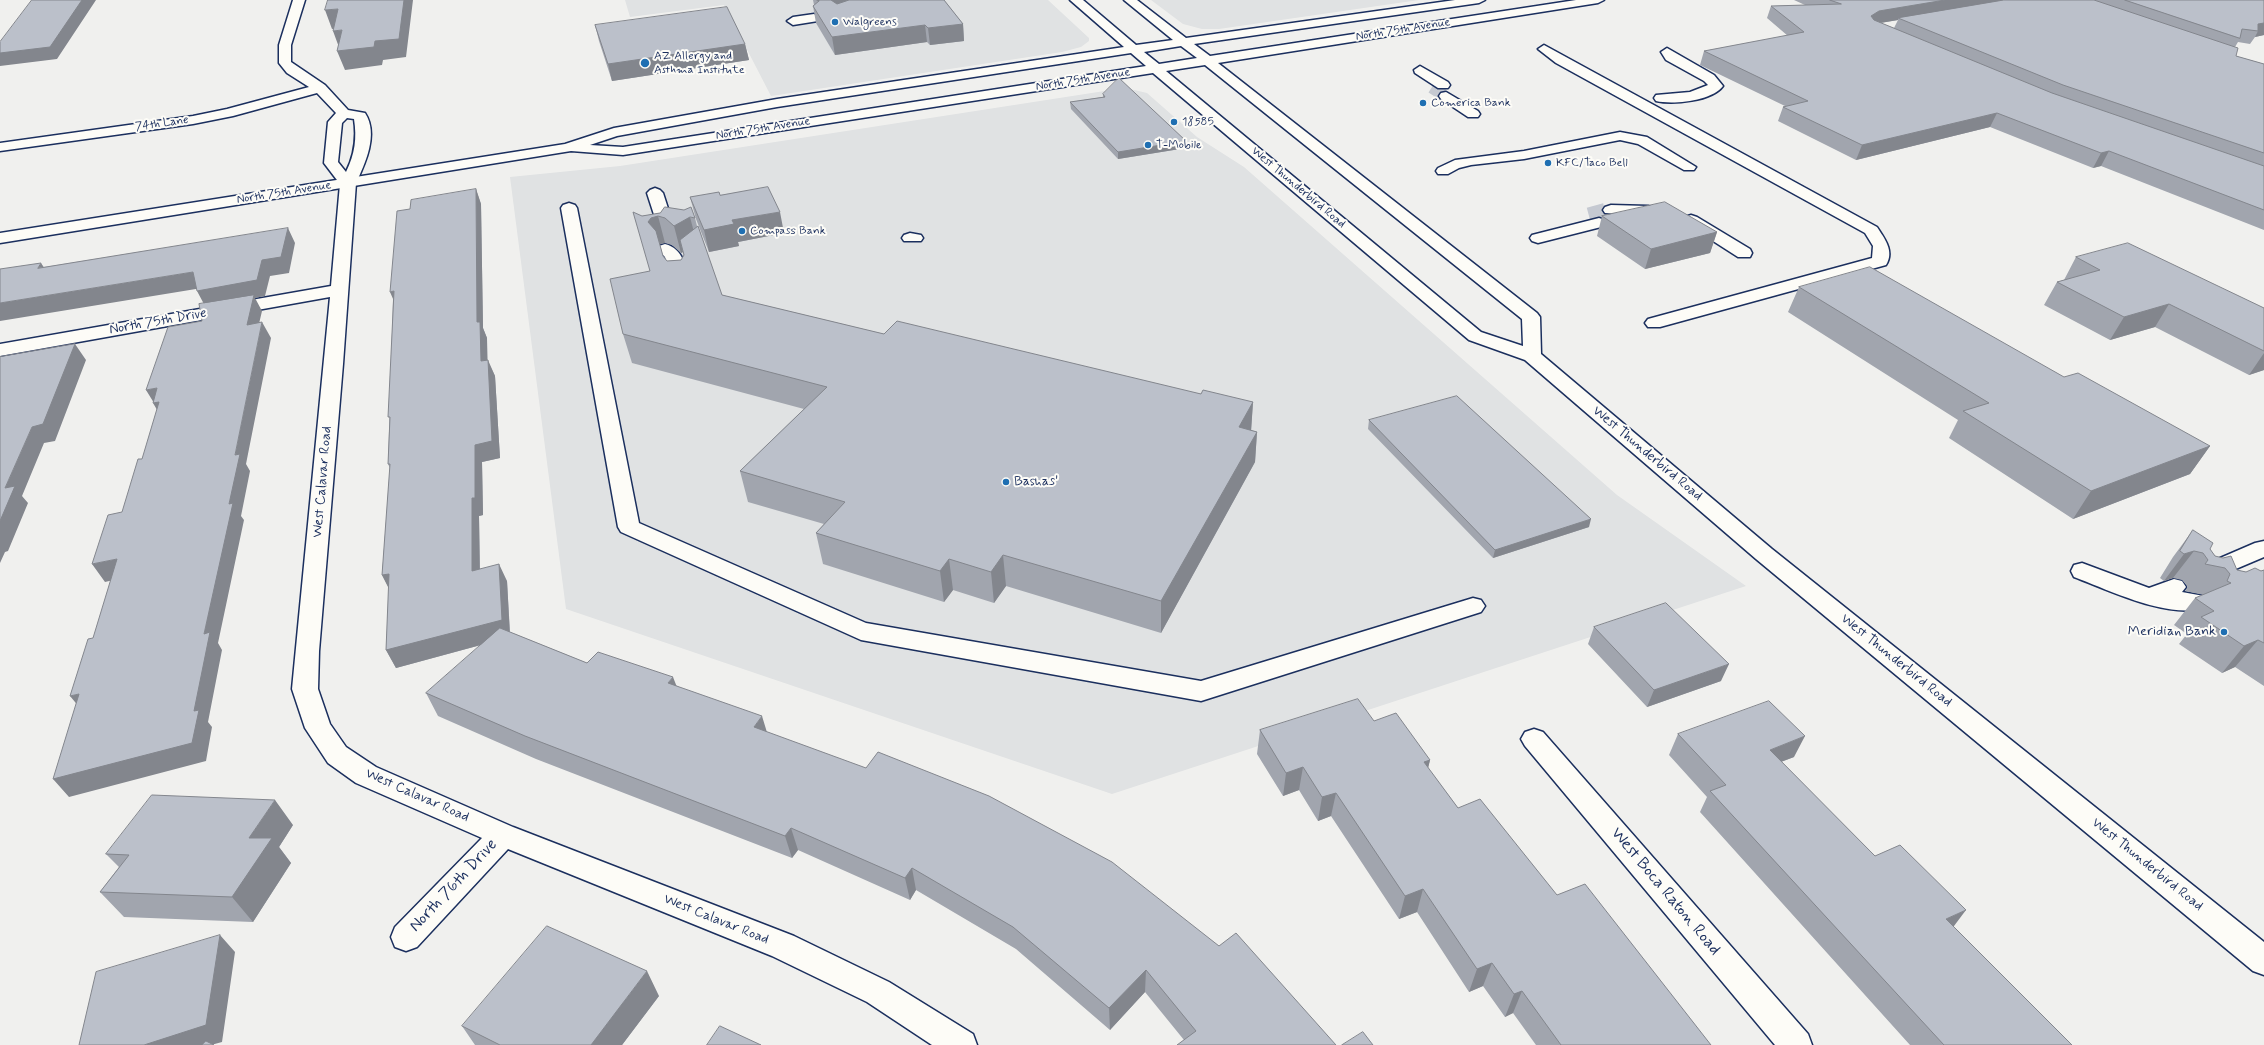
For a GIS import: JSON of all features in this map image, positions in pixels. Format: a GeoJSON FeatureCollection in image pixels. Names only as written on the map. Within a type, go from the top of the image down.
{"type":"FeatureCollection","features":[{"type":"Feature","properties":{"kind":"main road"},"geometry":{"type":"LineString","coordinates":[[299,0],[285,45],[285,63],[292,70],[320,88],[344,113],[360,116],[363,135],[361,158],[348,183],[331,164],[335,122],[344,113]]}},
{"type":"Feature","properties":{"kind":"main road","name":"West Thunderbird Road"},"geometry":{"type":"LineString","coordinates":[[1076,0],[1133,50],[1475,336],[1532,356],[1770,559],[2264,961]]}},
{"type":"Feature","properties":{"kind":"main road"},"geometry":{"type":"LineString","coordinates":[[1130,0],[1531,316],[1532,356]]}},
{"type":"Feature","properties":{"kind":"main road","name":"North 75th Avenue"},"geometry":{"type":"LineString","coordinates":[[0,238],[568,148],[614,132],[769,104],[1182,42],[1479,0]]}},
{"type":"Feature","properties":{"kind":"main road","name":"North 75th Avenue"},"geometry":{"type":"LineString","coordinates":[[568,148],[623,151],[1598,0]]}},
{"type":"Feature","properties":{"kind":"main road"},"geometry":{"type":"LineString","coordinates":[[793,21],[814,18]]}},
{"type":"Feature","properties":{"kind":"main road"},"geometry":{"type":"LineString","coordinates":[[1544,49],[1560,60],[1872,230],[1880,246],[1880,261],[1654,323]]}},
{"type":"Feature","properties":{"kind":"main road"},"geometry":{"type":"LineString","coordinates":[[1661,98],[1675,98],[1710,91],[1716,86],[1709,78],[1670,57],[1667,52]]}},
{"type":"Feature","properties":{"kind":"main road"},"geometry":{"type":"LineString","coordinates":[[1420,70],[1445,91],[1478,113]]}},
{"type":"Feature","properties":{"kind":"main road","name":"74th Lane"},"geometry":{"type":"LineString","coordinates":[[0,147],[193,120],[248,108],[320,88]]}},
{"type":"Feature","properties":{"kind":"main road"},"geometry":{"type":"LineString","coordinates":[[333,140],[363,135]]}},
{"type":"Feature","properties":{"kind":"main road"},"geometry":{"type":"LineString","coordinates":[[1443,171],[1455,164],[1524,155],[1620,136],[1642,140],[1689,167]]}},
{"type":"Feature","properties":{"kind":"main road","name":"West Calavar Road"},"geometry":{"type":"LineString","coordinates":[[348,183],[305,689],[318,728],[337,755],[366,775],[503,835],[783,946],[878,992],[961,1045]]}},
{"type":"Feature","properties":{"kind":"main road"},"geometry":{"type":"LineString","coordinates":[[655,193],[681,282]]}},
{"type":"Feature","properties":{"kind":"main road"},"geometry":{"type":"LineString","coordinates":[[569,208],[629,527],[861,632],[1201,690],[1473,606]]}},
{"type":"Feature","properties":{"kind":"main road"},"geometry":{"type":"LineString","coordinates":[[1622,217],[1648,211],[1671,211],[1744,253]]}},
{"type":"Feature","properties":{"kind":"main road"},"geometry":{"type":"LineString","coordinates":[[1538,238],[1594,224]]}},
{"type":"Feature","properties":{"kind":"main road","name":"North 75th Drive"},"geometry":{"type":"LineString","coordinates":[[0,350],[340,290]]}},
{"type":"Feature","properties":{"kind":"main road"},"geometry":{"type":"LineString","coordinates":[[2216,577],[2263,548]]}},
{"type":"Feature","properties":{"kind":"main road"},"geometry":{"type":"LineString","coordinates":[[2082,571],[2149,597],[2196,602]]}},
{"type":"Feature","properties":{"kind":"main road"},"geometry":{"type":"LineString","coordinates":[[2149,597],[2174,587]]}},
{"type":"Feature","properties":{"kind":"main road","name":"West Boca Raton Road"},"geometry":{"type":"LineString","coordinates":[[1534,739],[1796,1045]]}},
{"type":"Feature","properties":{"kind":"main road","name":"North 76th Drive"},"geometry":{"type":"LineString","coordinates":[[406,938],[503,835]]}},
{"type":"Feature","properties":{"kind":"shaded area"},"geometry":{"type":"Polygon","coordinates":[[[625,0],[1048,0],[1089,38],[1089,41],[1081,47],[1062,52],[771,96],[724,5],[630,17],[625,0]]]}},
{"type":"Feature","properties":{"kind":"shaded area"},"geometry":{"type":"Polygon","coordinates":[[[1151,0],[1419,0],[1219,29],[1202,29],[1183,24],[1151,0]]]}},
{"type":"Feature","properties":{"kind":"shaded area"},"geometry":{"type":"Polygon","coordinates":[[[1130,89],[1147,93],[1197,137],[1244,167],[1617,495],[1746,586],[1112,794],[566,609],[510,177],[620,166],[1111,90],[1130,89]]]}},
{"type":"Feature","properties":{"kind":"building"},"geometry":{"type":"Polygon","coordinates":[[[32,0],[82,0],[50,47],[0,53],[0,42],[32,0]]]}},
{"type":"Feature","properties":{"kind":"building"},"geometry":{"type":"Polygon","coordinates":[[[328,0],[404,0],[399,39],[375,41],[374,47],[337,51],[342,30],[333,31],[338,9],[325,10],[328,0]]]}},
{"type":"Feature","properties":{"kind":"building"},"geometry":{"type":"Polygon","coordinates":[[[817,0],[831,0],[837,4],[849,0],[944,0],[963,24],[928,28],[925,25],[832,37],[813,6],[819,1],[817,0]]]}},
{"type":"Feature","properties":{"kind":"building"},"geometry":{"type":"Polygon","coordinates":[[[1830,0],[1945,0],[1879,11],[1871,16],[1874,20],[2052,93],[2264,166],[2264,210],[2109,151],[2101,153],[1997,113],[1862,145],[1783,107],[1808,101],[1704,51],[1804,32],[1771,6],[1841,4],[1830,0]]]}},
{"type":"Feature","properties":{"kind":"building"},"geometry":{"type":"Polygon","coordinates":[[[2004,0],[2094,0],[2238,48],[2236,56],[2264,64],[2264,153],[2063,85],[1898,18],[2004,0]]]}},
{"type":"Feature","properties":{"kind":"building"},"geometry":{"type":"Polygon","coordinates":[[[2125,0],[2264,0],[2264,23],[2258,24],[2258,31],[2242,29],[2240,38],[2125,0]]]}},
{"type":"Feature","properties":{"kind":"building"},"geometry":{"type":"Polygon","coordinates":[[[727,7],[745,44],[608,64],[595,25],[727,7]]]}},
{"type":"Feature","properties":{"kind":"building"},"geometry":{"type":"Polygon","coordinates":[[[1119,78],[1186,141],[1118,152],[1070,102],[1105,97],[1103,94],[1119,78]]]}},
{"type":"Feature","properties":{"kind":"building"},"geometry":{"type":"Polygon","coordinates":[[[768,187],[780,212],[732,220],[734,224],[704,230],[690,197],[719,192],[720,195],[768,187]]]}},
{"type":"Feature","properties":{"kind":"building"},"geometry":{"type":"Polygon","coordinates":[[[476,189],[477,322],[480,322],[481,361],[488,360],[492,441],[475,445],[475,498],[472,498],[472,571],[499,564],[502,620],[386,650],[389,574],[382,575],[390,464],[388,464],[390,417],[388,417],[394,291],[390,292],[397,211],[410,209],[411,200],[476,189]]]}},
{"type":"Feature","properties":{"kind":"building"},"geometry":{"type":"Polygon","coordinates":[[[1665,202],[1717,232],[1651,249],[1602,216],[1665,202]]]}},
{"type":"Feature","properties":{"kind":"building","name":"Bashas'"},"geometry":{"type":"Polygon","coordinates":[[[665,207],[684,210],[691,207],[695,218],[690,217],[674,226],[665,218],[658,216],[651,218],[648,222],[656,231],[663,256],[667,261],[681,260],[684,255],[680,240],[698,226],[722,295],[884,334],[897,321],[1201,394],[1203,390],[1253,402],[1239,427],[1257,432],[1161,601],[1003,555],[991,572],[949,559],[940,571],[816,533],[845,502],[740,471],[827,387],[623,334],[610,279],[650,271],[633,212],[642,216],[660,213],[665,207]]]}},
{"type":"Feature","properties":{"kind":"building"},"geometry":{"type":"Polygon","coordinates":[[[288,228],[281,257],[262,260],[257,280],[197,291],[193,272],[0,303],[0,269],[41,263],[38,268],[288,228]]]}},
{"type":"Feature","properties":{"kind":"building"},"geometry":{"type":"Polygon","coordinates":[[[2128,243],[2264,308],[2264,351],[2169,304],[2124,317],[2057,282],[2100,270],[2076,257],[2128,243]]]}},
{"type":"Feature","properties":{"kind":"building"},"geometry":{"type":"Polygon","coordinates":[[[1870,267],[2064,377],[2078,373],[2210,446],[2091,491],[1963,411],[1989,403],[1799,287],[1870,267]]]}},
{"type":"Feature","properties":{"kind":"building"},"geometry":{"type":"Polygon","coordinates":[[[254,295],[247,325],[262,322],[235,455],[240,454],[229,504],[233,503],[204,634],[210,632],[194,711],[199,710],[192,743],[53,779],[79,694],[70,696],[88,639],[93,638],[117,559],[92,564],[108,515],[122,512],[138,459],[142,459],[159,402],[153,403],[157,388],[146,390],[168,327],[202,321],[199,304],[254,295]]]}},
{"type":"Feature","properties":{"kind":"building"},"geometry":{"type":"Polygon","coordinates":[[[75,344],[43,424],[32,427],[5,488],[15,486],[0,521],[0,357],[75,344]]]}},
{"type":"Feature","properties":{"kind":"building"},"geometry":{"type":"Polygon","coordinates":[[[1457,396],[1591,519],[1495,550],[1369,420],[1457,396]]]}},
{"type":"Feature","properties":{"kind":"building"},"geometry":{"type":"Polygon","coordinates":[[[2193,530],[2213,543],[2210,549],[2215,556],[2223,558],[2231,556],[2237,570],[2246,572],[2255,568],[2261,571],[2264,570],[2264,643],[2258,640],[2244,646],[2201,617],[2214,611],[2195,598],[2231,583],[2227,581],[2230,574],[2225,568],[2205,564],[2208,560],[2203,553],[2194,551],[2184,554],[2180,551],[2193,530]]]}},
{"type":"Feature","properties":{"kind":"building"},"geometry":{"type":"Polygon","coordinates":[[[1666,603],[1729,664],[1654,690],[1594,627],[1666,603]]]}},
{"type":"Feature","properties":{"kind":"building"},"geometry":{"type":"Polygon","coordinates":[[[500,628],[587,663],[598,652],[673,677],[668,683],[762,716],[754,727],[866,768],[878,752],[989,796],[1112,862],[1219,946],[1236,933],[1336,1045],[1177,1045],[1196,1031],[1146,970],[1109,1008],[1013,927],[912,868],[905,878],[791,828],[785,836],[525,736],[426,693],[500,628]]]}},
{"type":"Feature","properties":{"kind":"building"},"geometry":{"type":"Polygon","coordinates":[[[1358,699],[1374,721],[1396,713],[1430,760],[1424,762],[1458,808],[1480,799],[1557,895],[1585,884],[1711,1045],[1561,1045],[1522,991],[1514,994],[1492,963],[1477,969],[1423,889],[1405,896],[1336,793],[1322,797],[1303,767],[1286,773],[1260,730],[1358,699]]]}},
{"type":"Feature","properties":{"kind":"building"},"geometry":{"type":"Polygon","coordinates":[[[1769,701],[1805,736],[1770,750],[1875,856],[1900,845],[1966,910],[1946,919],[2072,1045],[1944,1045],[1710,791],[1726,785],[1678,734],[1769,701]]]}},
{"type":"Feature","properties":{"kind":"building"},"geometry":{"type":"Polygon","coordinates":[[[152,795],[275,800],[249,838],[272,838],[232,897],[100,892],[129,855],[106,854],[152,795]]]}},
{"type":"Feature","properties":{"kind":"building"},"geometry":{"type":"Polygon","coordinates":[[[547,926],[647,971],[591,1045],[500,1045],[462,1026],[547,926]]]}},
{"type":"Feature","properties":{"kind":"building"},"geometry":{"type":"Polygon","coordinates":[[[220,935],[206,1025],[144,1045],[79,1045],[96,972],[220,935]]]}},
{"type":"Feature","properties":{"kind":"building"},"geometry":{"type":"Polygon","coordinates":[[[720,1026],[761,1045],[707,1045],[720,1026]]]}},
{"type":"Feature","properties":{"kind":"building"},"geometry":{"type":"Polygon","coordinates":[[[1363,1032],[1373,1045],[1342,1045],[1363,1032]]]}},
{"type":"Feature","properties":{"kind":"building"},"geometry":{"type":"Polygon","coordinates":[[[206,1041],[214,1045],[202,1045],[206,1041]]]}},
{"type":"Feature","properties":{"kind":"tunnel"},"geometry":{"type":"LineString","coordinates":[[1432,87],[1446,96]]}},
{"type":"Feature","properties":{"kind":"tunnel"},"geometry":{"type":"LineString","coordinates":[[1589,216],[1611,210]]}},
{"type":"Feature","properties":{"kind":"place","name":"Walgreens"},"geometry":{"type":"Point","coordinates":[835,22]}},
{"type":"Feature","properties":{"kind":"place","name":"AZ Allergy and Asthma Institute"},"geometry":{"type":"Point","coordinates":[645,63]}},
{"type":"Feature","properties":{"kind":"place","name":"Comerica Bank"},"geometry":{"type":"Point","coordinates":[1423,103]}},
{"type":"Feature","properties":{"kind":"place","name":"18585"},"geometry":{"type":"Point","coordinates":[1174,122]}},
{"type":"Feature","properties":{"kind":"place","name":"T-Mobile"},"geometry":{"type":"Point","coordinates":[1148,145]}},
{"type":"Feature","properties":{"kind":"place","name":"KFC/Taco Bell"},"geometry":{"type":"Point","coordinates":[1548,163]}},
{"type":"Feature","properties":{"kind":"place","name":"Compass Bank"},"geometry":{"type":"Point","coordinates":[742,231]}},
{"type":"Feature","properties":{"kind":"place","name":"Bashas'"},"geometry":{"type":"Point","coordinates":[1006,482]}},
{"type":"Feature","properties":{"kind":"place","name":"Meridian Bank"},"geometry":{"type":"Point","coordinates":[2224,632]}}]}
